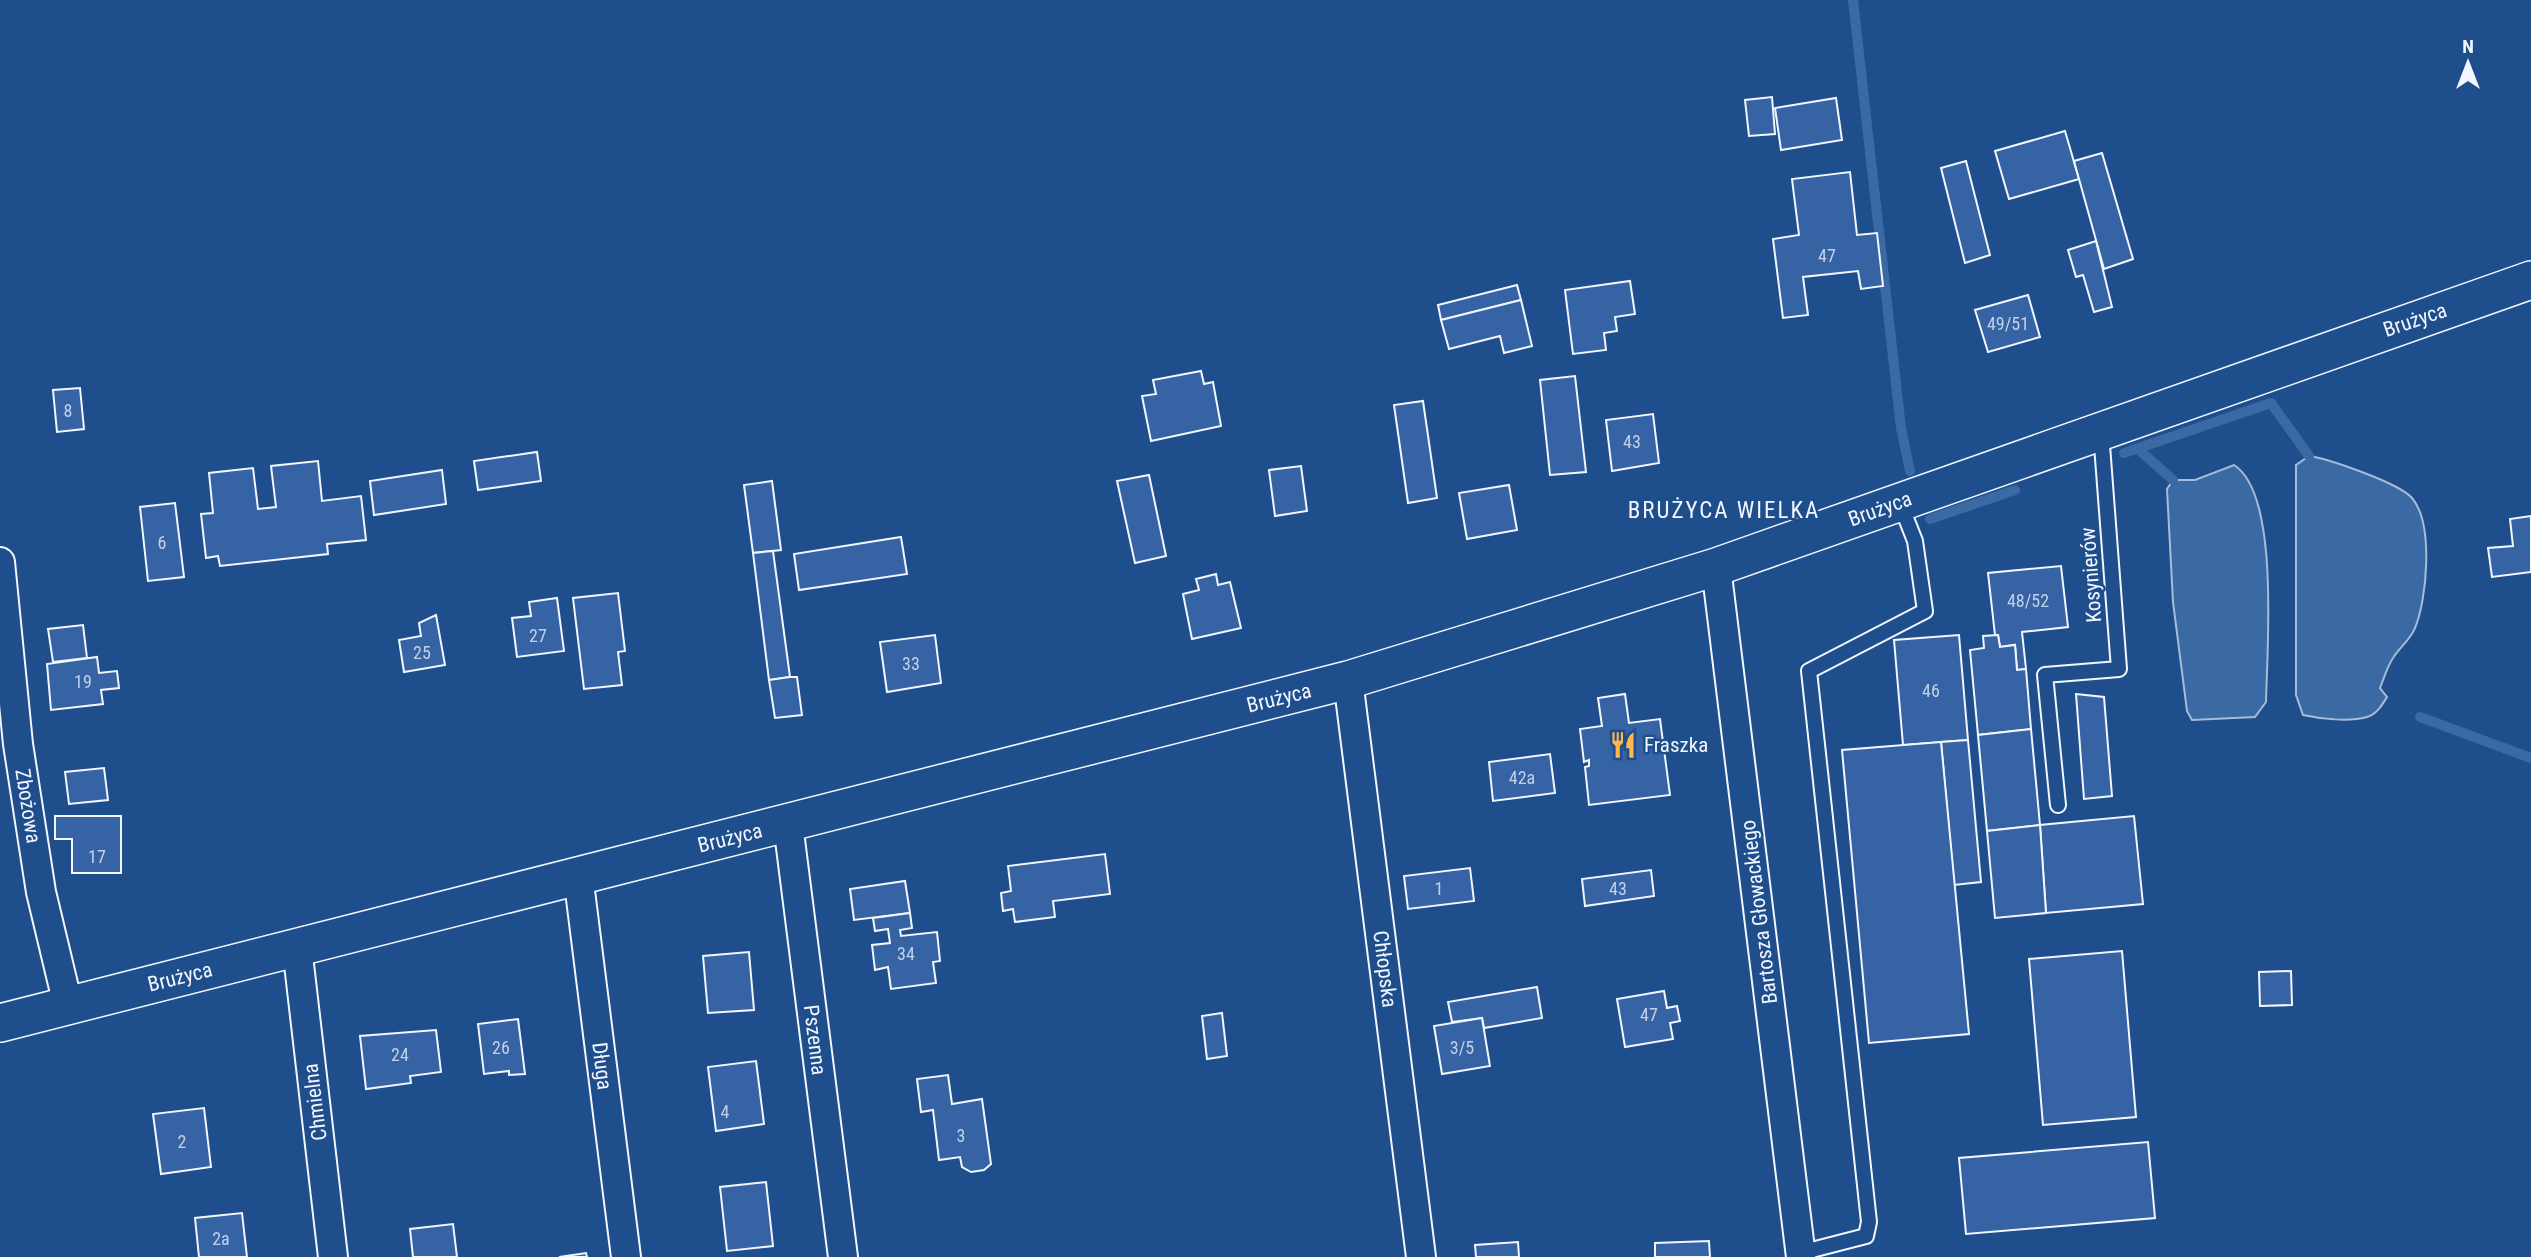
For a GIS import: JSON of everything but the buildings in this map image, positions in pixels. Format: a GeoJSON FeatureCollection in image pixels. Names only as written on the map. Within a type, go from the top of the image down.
{"type":"FeatureCollection","features":[{"type":"Feature","properties":{"kind":"street","name":"Brużyca"},"geometry":{"type":"LineString","coordinates":[[0,1023],[1348,680],[1716,567],[2531,280]]}},
{"type":"Feature","properties":{"kind":"street","name":"Zbożowa"},"geometry":{"type":"LineString","coordinates":[[0,562],[18,744],[41,892],[68,1005]]}},
{"type":"Feature","properties":{"kind":"street","name":"Bartosza Głowackiego"},"geometry":{"type":"LineString","coordinates":[[1716,567],[1800,1255]]}},
{"type":"Feature","properties":{"kind":"street","name":"Chłopska"},"geometry":{"type":"LineString","coordinates":[[1348,680],[1421,1257]]}},
{"type":"Feature","properties":{"kind":"street","name":"Pszenna"},"geometry":{"type":"LineString","coordinates":[[788,824],[843,1257]]}},
{"type":"Feature","properties":{"kind":"street","name":"Długa"},"geometry":{"type":"LineString","coordinates":[[578,875],[626,1257]]}},
{"type":"Feature","properties":{"kind":"street","name":"Chmielna"},"geometry":{"type":"LineString","coordinates":[[297,947],[333,1257]]}},
{"type":"Feature","properties":{"kind":"lane","name":"Kosynierów"},"geometry":{"type":"LineString","coordinates":[[2058,805],[2045,675],[2119,669],[2101,430]]}},
{"type":"Feature","properties":{"kind":"lane"},"geometry":{"type":"LineString","coordinates":[[1800,1255],[1867,1236],[1869,1222],[1809,671],[1925,611],[1914,541],[1900,502]]}},
{"type":"Feature","properties":{"kind":"water"},"geometry":{"type":"Polygon","coordinates":[[[2309,456],[2363,472],[2405,492],[2419,510],[2423,525],[2426,543],[2425,581],[2415,628],[2393,658],[2386,673],[2380,688],[2387,697],[2374,714],[2360,719],[2303,715],[2296,695],[2296,465],[2309,456]]]}},
{"type":"Feature","properties":{"kind":"water"},"geometry":{"type":"Polygon","coordinates":[[[2234,465],[2249,481],[2259,507],[2265,539],[2268,574],[2266,702],[2255,717],[2192,720],[2187,711],[2173,602],[2167,489],[2173,480],[2195,480],[2234,465]]]}},
{"type":"Feature","properties":{"kind":"waterway"},"geometry":{"type":"LineString","coordinates":[[1853,0],[1901,428],[1910,471]]}},
{"type":"Feature","properties":{"kind":"waterway"},"geometry":{"type":"LineString","coordinates":[[2124,453],[2271,403],[2309,456]]}},
{"type":"Feature","properties":{"kind":"waterway"},"geometry":{"type":"LineString","coordinates":[[2138,449],[2173,480]]}},
{"type":"Feature","properties":{"kind":"waterway"},"geometry":{"type":"LineString","coordinates":[[1930,519],[2015,490]]}},
{"type":"Feature","properties":{"kind":"waterway"},"geometry":{"type":"LineString","coordinates":[[2420,717],[2531,758]]}},
{"type":"Feature","properties":{"kind":"place","name":"Fraszka"},"geometry":{"type":"Point","coordinates":[1623,745]}},
{"type":"Feature","properties":{"kind":"district","name":"BRUŻYCA WIELKA"},"geometry":{"type":"Point","coordinates":[1724,510]}}]}
